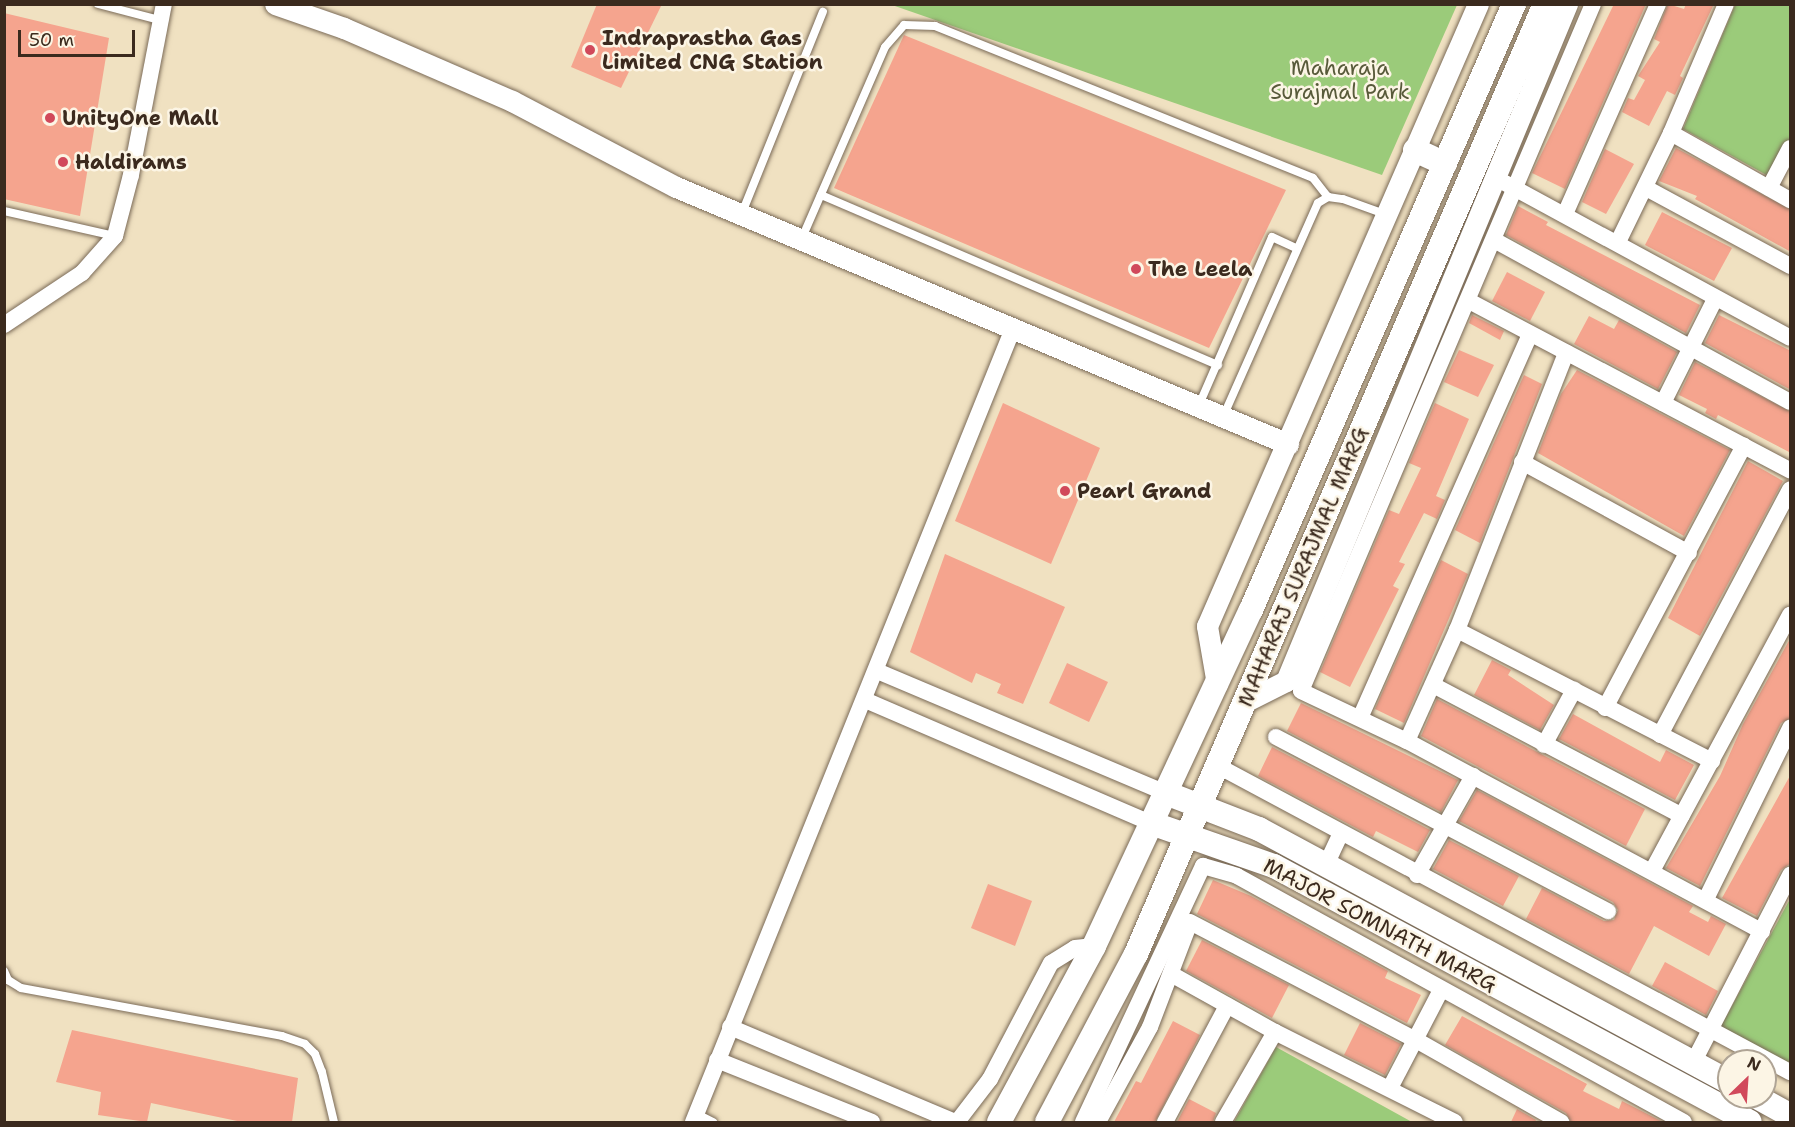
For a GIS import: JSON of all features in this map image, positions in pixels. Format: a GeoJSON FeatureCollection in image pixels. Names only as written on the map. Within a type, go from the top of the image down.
{"type":"FeatureCollection","features":[{"type":"Feature","properties":{"kind":"main road","name":"MAHARAJ SURAJMAL MARG"},"geometry":{"type":"LineString","coordinates":[[999,1122],[1094,946],[1217,684],[1514,4]]}},
{"type":"Feature","properties":{"kind":"main road","name":"MAHARAJ SURAJMAL MARG"},"geometry":{"type":"LineString","coordinates":[[1047,1122],[1136,954],[1246,701],[1485,172],[1545,4]]}},
{"type":"Feature","properties":{"kind":"main road"},"geometry":{"type":"LineString","coordinates":[[1415,150],[1445,165]]}},
{"type":"Feature","properties":{"kind":"main road","name":"MAJOR SOMNATH MARG"},"geometry":{"type":"LineString","coordinates":[[1166,792],[1200,808],[1259,829],[1717,1076]]}},
{"type":"Feature","properties":{"kind":"main road","name":"MAJOR SOMNATH MARG"},"geometry":{"type":"LineString","coordinates":[[1151,823],[1274,866],[1750,1122]]}},
{"type":"Feature","properties":{"kind":"main road"},"geometry":{"type":"LineString","coordinates":[[1777,1108],[1791,1115]]}},
{"type":"Feature","properties":{"kind":"street"},"geometry":{"type":"LineString","coordinates":[[275,4],[344,28],[512,101],[676,187],[802,239],[1012,331],[1288,444]]}},
{"type":"Feature","properties":{"kind":"street","name":"MAHARAJ SURAJMAL MARG"},"geometry":{"type":"LineString","coordinates":[[1217,684],[1207,626],[1478,4]]}},
{"type":"Feature","properties":{"kind":"street"},"geometry":{"type":"LineString","coordinates":[[1567,4],[1485,172],[1618,242],[1715,299],[1791,338]]}},
{"type":"Feature","properties":{"kind":"street"},"geometry":{"type":"LineString","coordinates":[[1593,4],[1469,301],[1301,691],[1407,741],[1762,931]]}},
{"type":"Feature","properties":{"kind":"street"},"geometry":{"type":"LineString","coordinates":[[1565,214],[1658,4]]}},
{"type":"Feature","properties":{"kind":"street"},"geometry":{"type":"LineString","coordinates":[[1618,242],[1671,133],[1726,4]]}},
{"type":"Feature","properties":{"kind":"street"},"geometry":{"type":"LineString","coordinates":[[4,325],[82,273],[115,236],[131,175],[161,12]]}},
{"type":"Feature","properties":{"kind":"street"},"geometry":{"type":"LineString","coordinates":[[1671,133],[1791,200]]}},
{"type":"Feature","properties":{"kind":"street"},"geometry":{"type":"LineString","coordinates":[[1769,188],[1791,148]]}},
{"type":"Feature","properties":{"kind":"street"},"geometry":{"type":"LineString","coordinates":[[1646,188],[1791,266]]}},
{"type":"Feature","properties":{"kind":"street"},"geometry":{"type":"LineString","coordinates":[[1494,240],[1791,402]]}},
{"type":"Feature","properties":{"kind":"street"},"geometry":{"type":"LineString","coordinates":[[1663,403],[1715,299]]}},
{"type":"Feature","properties":{"kind":"street"},"geometry":{"type":"LineString","coordinates":[[1469,301],[1791,470]]}},
{"type":"Feature","properties":{"kind":"street"},"geometry":{"type":"LineString","coordinates":[[695,1118],[1012,331]]}},
{"type":"Feature","properties":{"kind":"street"},"geometry":{"type":"LineString","coordinates":[[1360,718],[1530,334]]}},
{"type":"Feature","properties":{"kind":"street"},"geometry":{"type":"LineString","coordinates":[[1407,741],[1456,630],[1566,353]]}},
{"type":"Feature","properties":{"kind":"street"},"geometry":{"type":"LineString","coordinates":[[1605,708],[1744,446]]}},
{"type":"Feature","properties":{"kind":"street"},"geometry":{"type":"LineString","coordinates":[[1522,462],[1689,553]]}},
{"type":"Feature","properties":{"kind":"street"},"geometry":{"type":"LineString","coordinates":[[1660,735],[1791,489]]}},
{"type":"Feature","properties":{"kind":"street"},"geometry":{"type":"LineString","coordinates":[[1652,871],[1791,615]]}},
{"type":"Feature","properties":{"kind":"street"},"geometry":{"type":"LineString","coordinates":[[1456,630],[1605,708],[1712,760]]}},
{"type":"Feature","properties":{"kind":"street","name":"MAJOR SOMNATH MARG"},"geometry":{"type":"LineString","coordinates":[[877,670],[1166,792]]}},
{"type":"Feature","properties":{"kind":"street"},"geometry":{"type":"LineString","coordinates":[[1433,685],[1682,816]]}},
{"type":"Feature","properties":{"kind":"street"},"geometry":{"type":"LineString","coordinates":[[1544,745],[1574,690]]}},
{"type":"Feature","properties":{"kind":"street","name":"MAJOR SOMNATH MARG"},"geometry":{"type":"LineString","coordinates":[[865,700],[1151,823]]}},
{"type":"Feature","properties":{"kind":"street"},"geometry":{"type":"LineString","coordinates":[[1706,899],[1791,728]]}},
{"type":"Feature","properties":{"kind":"street"},"geometry":{"type":"LineString","coordinates":[[1276,737],[1444,828],[1608,911]]}},
{"type":"Feature","properties":{"kind":"street"},"geometry":{"type":"LineString","coordinates":[[1218,766],[1417,875],[1712,1028],[1791,1072]]}},
{"type":"Feature","properties":{"kind":"street"},"geometry":{"type":"LineString","coordinates":[[1417,875],[1473,776]]}},
{"type":"Feature","properties":{"kind":"street"},"geometry":{"type":"LineString","coordinates":[[1326,865],[1341,833]]}},
{"type":"Feature","properties":{"kind":"street"},"geometry":{"type":"LineString","coordinates":[[1083,1122],[1203,866],[1237,876],[1681,1122]]}},
{"type":"Feature","properties":{"kind":"street"},"geometry":{"type":"LineString","coordinates":[[1693,1063],[1791,875]]}},
{"type":"Feature","properties":{"kind":"street"},"geometry":{"type":"LineString","coordinates":[[1098,1122],[1150,1027],[1190,922],[1416,1040],[1561,1122]]}},
{"type":"Feature","properties":{"kind":"street"},"geometry":{"type":"LineString","coordinates":[[730,1027],[956,1122],[990,1079],[1051,963],[1075,948],[1094,946]]}},
{"type":"Feature","properties":{"kind":"street"},"geometry":{"type":"LineString","coordinates":[[1171,974],[1275,1032],[1455,1122]]}},
{"type":"Feature","properties":{"kind":"street"},"geometry":{"type":"LineString","coordinates":[[1390,1089],[1441,990]]}},
{"type":"Feature","properties":{"kind":"street"},"geometry":{"type":"LineString","coordinates":[[1165,1122],[1227,1006]]}},
{"type":"Feature","properties":{"kind":"street"},"geometry":{"type":"LineString","coordinates":[[1223,1122],[1275,1032]]}},
{"type":"Feature","properties":{"kind":"street"},"geometry":{"type":"LineString","coordinates":[[717,1060],[872,1122]]}},
{"type":"Feature","properties":{"kind":"lane"},"geometry":{"type":"LineString","coordinates":[[98,4],[161,12]]}},
{"type":"Feature","properties":{"kind":"lane"},"geometry":{"type":"LineString","coordinates":[[742,214],[823,12]]}},
{"type":"Feature","properties":{"kind":"lane"},"geometry":{"type":"LineString","coordinates":[[802,239],[885,47],[904,25],[935,26],[1314,178],[1328,197],[1387,215]]}},
{"type":"Feature","properties":{"kind":"lane"},"geometry":{"type":"LineString","coordinates":[[821,195],[1218,366]]}},
{"type":"Feature","properties":{"kind":"lane"},"geometry":{"type":"LineString","coordinates":[[1222,417],[1296,248],[1318,203],[1328,197]]}},
{"type":"Feature","properties":{"kind":"lane"},"geometry":{"type":"LineString","coordinates":[[4,211],[115,236]]}},
{"type":"Feature","properties":{"kind":"lane"},"geometry":{"type":"LineString","coordinates":[[1198,407],[1218,366],[1272,237],[1296,248]]}},
{"type":"Feature","properties":{"kind":"lane"},"geometry":{"type":"LineString","coordinates":[[4,970],[8,980],[21,988],[282,1036],[304,1044],[315,1054],[322,1072],[334,1122]]}},
{"type":"Feature","properties":{"kind":"lane"},"geometry":{"type":"LineString","coordinates":[[695,1118],[713,1122]]}},
{"type":"Feature","properties":{"kind":"green space","name":"Maharaja Surajmal Park"},"geometry":{"type":"Polygon","coordinates":[[[892,5],[1457,5],[1382,175],[892,5]]]}},
{"type":"Feature","properties":{"kind":"green space"},"geometry":{"type":"Polygon","coordinates":[[[1735,5],[1790,5],[1790,139],[1772,178],[1683,129],[1735,5]]]}},
{"type":"Feature","properties":{"kind":"green space"},"geometry":{"type":"Polygon","coordinates":[[[1790,899],[1790,1066],[1777,1059],[1777,1049],[1759,1049],[1720,1028],[1790,899]]]}},
{"type":"Feature","properties":{"kind":"green space"},"geometry":{"type":"Polygon","coordinates":[[[1276,1047],[1412,1122],[1234,1122],[1276,1047]]]}},
{"type":"Feature","properties":{"kind":"building"},"geometry":{"type":"Polygon","coordinates":[[[597,4],[662,4],[621,88],[571,67],[597,4]]]}},
{"type":"Feature","properties":{"kind":"building"},"geometry":{"type":"Polygon","coordinates":[[[1614,4],[1646,4],[1565,189],[1532,173],[1614,4]]]}},
{"type":"Feature","properties":{"kind":"building"},"geometry":{"type":"Polygon","coordinates":[[[1668,4],[1684,9],[1686,4],[1714,4],[1680,76],[1683,78],[1675,95],[1667,91],[1649,126],[1622,112],[1628,98],[1634,100],[1645,80],[1638,76],[1660,42],[1654,39],[1668,4]]]}},
{"type":"Feature","properties":{"kind":"building","name":"UnityOne Mall"},"geometry":{"type":"Polygon","coordinates":[[[4,13],[109,38],[80,216],[4,199],[4,13]]]}},
{"type":"Feature","properties":{"kind":"building","name":"The Leela"},"geometry":{"type":"Polygon","coordinates":[[[904,35],[1286,190],[1209,348],[834,188],[904,35]]]}},
{"type":"Feature","properties":{"kind":"building"},"geometry":{"type":"Polygon","coordinates":[[[1676,148],[1791,210],[1791,252],[1695,199],[1697,196],[1659,181],[1676,148]]]}},
{"type":"Feature","properties":{"kind":"building"},"geometry":{"type":"Polygon","coordinates":[[[1605,149],[1634,164],[1606,214],[1582,202],[1605,149]]]}},
{"type":"Feature","properties":{"kind":"building"},"geometry":{"type":"Polygon","coordinates":[[[1518,206],[1548,222],[1546,225],[1700,305],[1686,333],[1506,235],[1518,206]]]}},
{"type":"Feature","properties":{"kind":"building"},"geometry":{"type":"Polygon","coordinates":[[[1662,212],[1732,248],[1714,281],[1645,245],[1662,212]]]}},
{"type":"Feature","properties":{"kind":"building"},"geometry":{"type":"Polygon","coordinates":[[[1507,272],[1545,292],[1530,321],[1492,301],[1507,272]]]}},
{"type":"Feature","properties":{"kind":"building"},"geometry":{"type":"Polygon","coordinates":[[[1472,315],[1504,331],[1500,340],[1469,323],[1472,315]]]}},
{"type":"Feature","properties":{"kind":"building"},"geometry":{"type":"Polygon","coordinates":[[[1719,315],[1791,351],[1791,390],[1705,343],[1719,315]]]}},
{"type":"Feature","properties":{"kind":"building"},"geometry":{"type":"Polygon","coordinates":[[[1589,316],[1614,329],[1619,320],[1677,352],[1658,389],[1574,344],[1589,316]]]}},
{"type":"Feature","properties":{"kind":"building"},"geometry":{"type":"Polygon","coordinates":[[[1459,350],[1494,365],[1478,397],[1444,382],[1459,350]]]}},
{"type":"Feature","properties":{"kind":"building"},"geometry":{"type":"Polygon","coordinates":[[[1695,362],[1791,412],[1791,453],[1718,415],[1716,419],[1705,413],[1707,409],[1679,395],[1695,362]]]}},
{"type":"Feature","properties":{"kind":"building"},"geometry":{"type":"Polygon","coordinates":[[[1577,370],[1730,450],[1684,536],[1538,453],[1561,394],[1577,370]]]}},
{"type":"Feature","properties":{"kind":"building"},"geometry":{"type":"Polygon","coordinates":[[[1524,375],[1542,384],[1480,543],[1455,530],[1524,375]]]}},
{"type":"Feature","properties":{"kind":"building"},"geometry":{"type":"Polygon","coordinates":[[[1003,403],[1100,448],[1051,564],[955,521],[1003,403]]]}},
{"type":"Feature","properties":{"kind":"building"},"geometry":{"type":"Polygon","coordinates":[[[1435,403],[1469,419],[1436,496],[1445,500],[1437,519],[1424,513],[1399,562],[1405,564],[1393,586],[1399,589],[1350,687],[1320,672],[1389,510],[1399,514],[1421,468],[1409,463],[1435,403]]]}},
{"type":"Feature","properties":{"kind":"building"},"geometry":{"type":"Polygon","coordinates":[[[1748,461],[1783,481],[1700,636],[1668,618],[1748,461]]]}},
{"type":"Feature","properties":{"kind":"building"},"geometry":{"type":"Polygon","coordinates":[[[945,554],[1065,607],[1023,704],[997,693],[1001,684],[976,673],[972,683],[910,652],[945,554]]]}},
{"type":"Feature","properties":{"kind":"building"},"geometry":{"type":"Polygon","coordinates":[[[1441,560],[1468,574],[1404,723],[1375,709],[1441,560]]]}},
{"type":"Feature","properties":{"kind":"building"},"geometry":{"type":"Polygon","coordinates":[[[1791,637],[1791,718],[1781,723],[1700,886],[1666,868],[1720,776],[1743,724],[1791,637]]]}},
{"type":"Feature","properties":{"kind":"building"},"geometry":{"type":"Polygon","coordinates":[[[1492,660],[1511,670],[1508,675],[1554,705],[1540,730],[1474,695],[1492,660]]]}},
{"type":"Feature","properties":{"kind":"building"},"geometry":{"type":"Polygon","coordinates":[[[1067,663],[1108,682],[1089,722],[1049,703],[1067,663]]]}},
{"type":"Feature","properties":{"kind":"building"},"geometry":{"type":"Polygon","coordinates":[[[1437,699],[1645,809],[1626,846],[1421,736],[1437,699]]]}},
{"type":"Feature","properties":{"kind":"building"},"geometry":{"type":"Polygon","coordinates":[[[1301,703],[1458,780],[1441,812],[1287,731],[1301,703]]]}},
{"type":"Feature","properties":{"kind":"building"},"geometry":{"type":"Polygon","coordinates":[[[1573,714],[1660,762],[1666,750],[1694,765],[1675,800],[1559,739],[1573,714]]]}},
{"type":"Feature","properties":{"kind":"building"},"geometry":{"type":"Polygon","coordinates":[[[1272,747],[1430,830],[1418,852],[1376,831],[1373,837],[1258,776],[1272,747]]]}},
{"type":"Feature","properties":{"kind":"building"},"geometry":{"type":"Polygon","coordinates":[[[1791,774],[1791,863],[1781,870],[1757,916],[1722,898],[1791,774]]]}},
{"type":"Feature","properties":{"kind":"building"},"geometry":{"type":"Polygon","coordinates":[[[1477,790],[1693,906],[1689,912],[1708,922],[1711,916],[1726,924],[1709,956],[1654,926],[1629,974],[1526,919],[1542,888],[1604,921],[1614,920],[1618,910],[1613,902],[1459,821],[1477,790]]]}},
{"type":"Feature","properties":{"kind":"building"},"geometry":{"type":"Polygon","coordinates":[[[1449,840],[1519,876],[1503,906],[1433,869],[1449,840]]]}},
{"type":"Feature","properties":{"kind":"building"},"geometry":{"type":"Polygon","coordinates":[[[1213,880],[1251,896],[1388,971],[1385,978],[1421,995],[1407,1023],[1197,914],[1213,880]]]}},
{"type":"Feature","properties":{"kind":"building"},"geometry":{"type":"Polygon","coordinates":[[[988,884],[1032,901],[1015,946],[971,928],[988,884]]]}},
{"type":"Feature","properties":{"kind":"building"},"geometry":{"type":"Polygon","coordinates":[[[1202,940],[1289,985],[1272,1018],[1186,971],[1202,940]]]}},
{"type":"Feature","properties":{"kind":"building"},"geometry":{"type":"Polygon","coordinates":[[[1665,962],[1718,991],[1706,1015],[1652,986],[1665,962]]]}},
{"type":"Feature","properties":{"kind":"building"},"geometry":{"type":"Polygon","coordinates":[[[1462,1016],[1587,1084],[1583,1091],[1619,1109],[1622,1101],[1663,1122],[1571,1122],[1566,1113],[1445,1045],[1462,1016]]]}},
{"type":"Feature","properties":{"kind":"building"},"geometry":{"type":"Polygon","coordinates":[[[1173,1021],[1200,1035],[1155,1122],[1114,1122],[1136,1081],[1141,1083],[1173,1021]]]}},
{"type":"Feature","properties":{"kind":"building"},"geometry":{"type":"Polygon","coordinates":[[[1360,1023],[1401,1044],[1385,1075],[1344,1055],[1360,1023]]]}},
{"type":"Feature","properties":{"kind":"building"},"geometry":{"type":"Polygon","coordinates":[[[72,1030],[298,1078],[292,1122],[242,1122],[151,1103],[147,1122],[98,1115],[101,1092],[56,1082],[72,1030]]]}},
{"type":"Feature","properties":{"kind":"building"},"geometry":{"type":"Polygon","coordinates":[[[1189,1099],[1216,1113],[1213,1122],[1177,1122],[1189,1099]]]}},
{"type":"Feature","properties":{"kind":"building"},"geometry":{"type":"Polygon","coordinates":[[[1517,1109],[1536,1120],[1535,1122],[1511,1122],[1517,1109]]]}},
{"type":"Feature","properties":{"kind":"place","name":"Indraprastha Gas Limited CNG Station"},"geometry":{"type":"Point","coordinates":[590,50]}},
{"type":"Feature","properties":{"kind":"place","name":"UnityOne Mall"},"geometry":{"type":"Point","coordinates":[50,118]}},
{"type":"Feature","properties":{"kind":"place","name":"Haldirams"},"geometry":{"type":"Point","coordinates":[63,162]}},
{"type":"Feature","properties":{"kind":"place","name":"The Leela"},"geometry":{"type":"Point","coordinates":[1136,269]}},
{"type":"Feature","properties":{"kind":"place","name":"Pearl Grand"},"geometry":{"type":"Point","coordinates":[1065,491]}}]}
